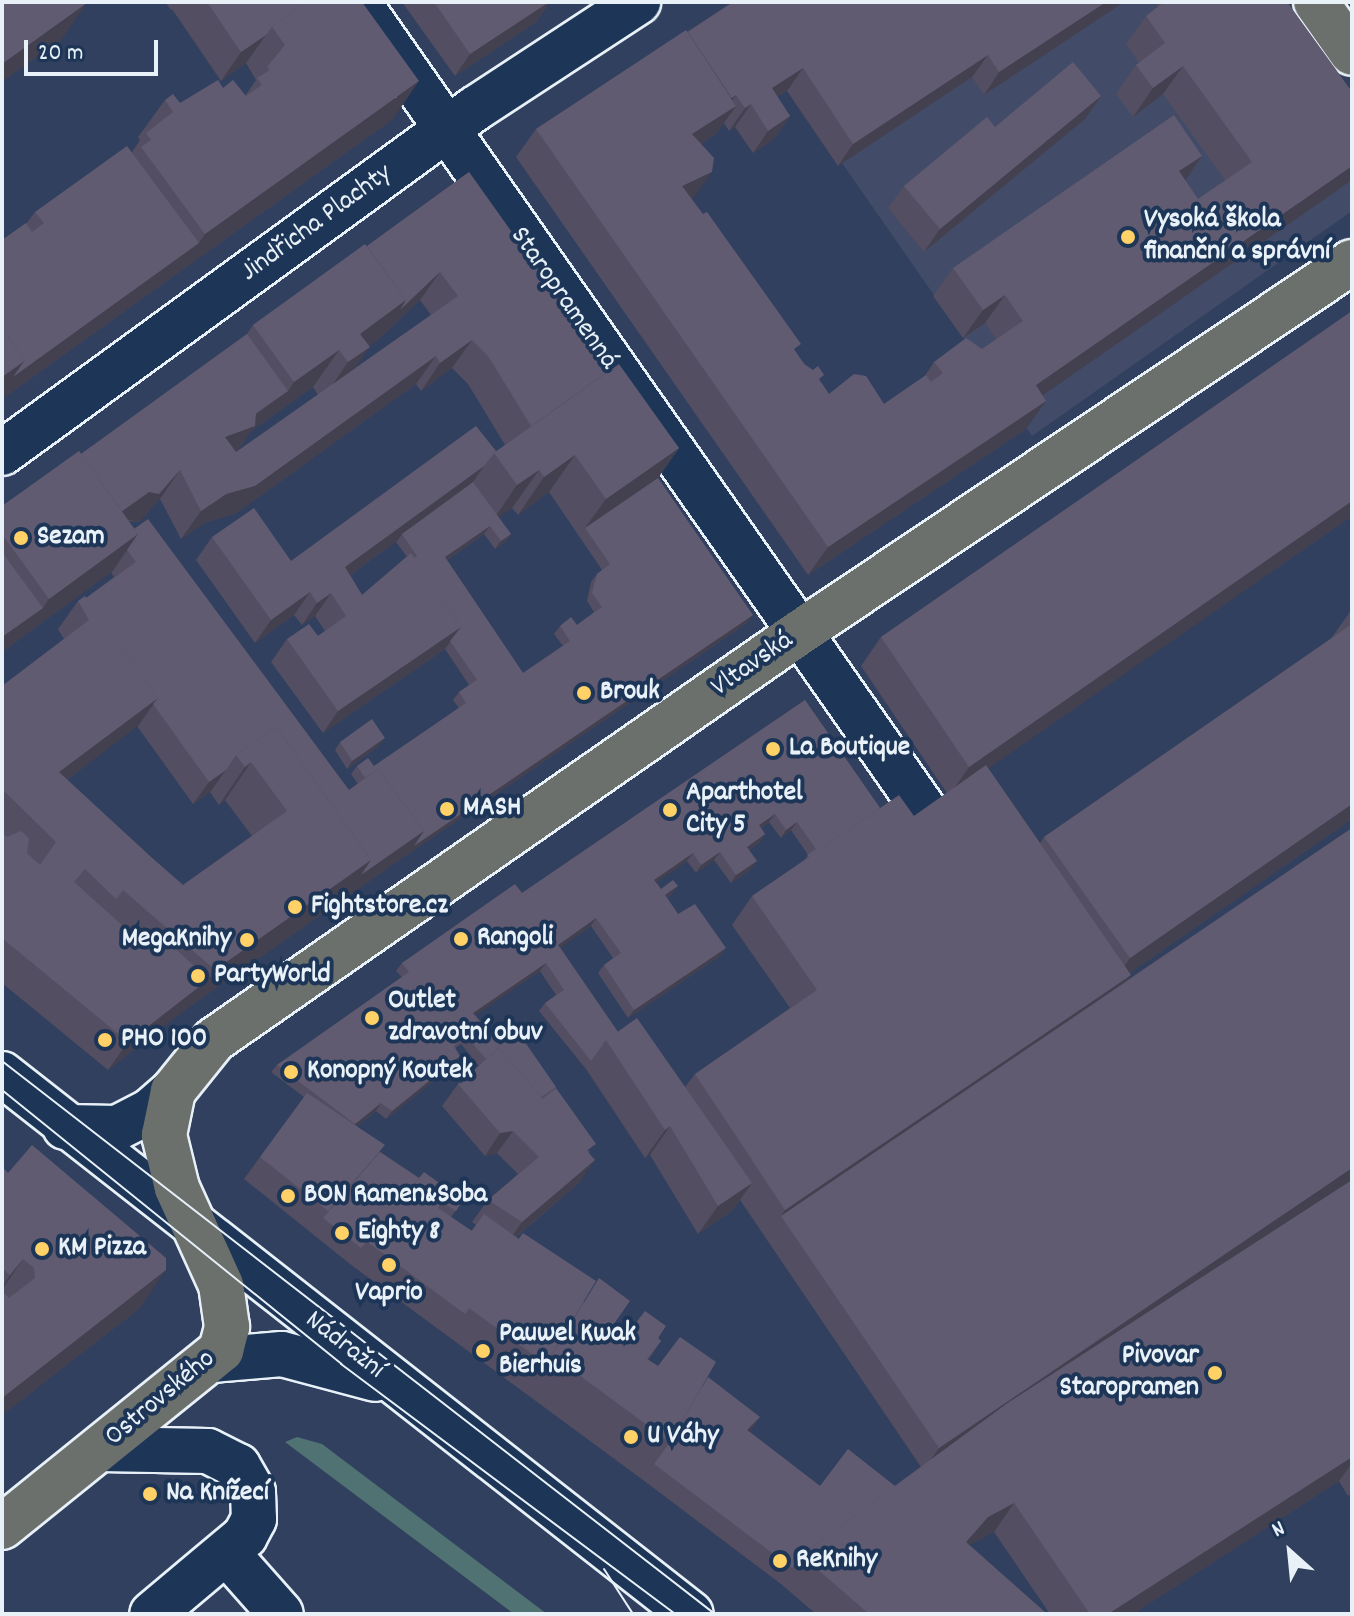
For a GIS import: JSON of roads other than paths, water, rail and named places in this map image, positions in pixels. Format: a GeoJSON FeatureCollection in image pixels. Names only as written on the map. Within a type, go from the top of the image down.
{"type":"FeatureCollection","features":[{"type":"Feature","properties":{"kind":"main road"},"geometry":{"type":"LineString","coordinates":[[1316,2],[1352,53]]}},
{"type":"Feature","properties":{"kind":"main road","name":"Vltavská"},"geometry":{"type":"LineString","coordinates":[[196,1230],[167,1158],[164,1123],[173,1091],[230,1026],[799,633],[1352,262]]}},
{"type":"Feature","properties":{"kind":"main road","name":"Ostrovského"},"geometry":{"type":"LineString","coordinates":[[2,1527],[213,1360],[226,1339],[226,1308],[221,1285],[196,1230]]}},
{"type":"Feature","properties":{"kind":"street","name":"Staropramenná"},"geometry":{"type":"LineString","coordinates":[[358,2],[981,891]]}},
{"type":"Feature","properties":{"kind":"street","name":"Jindřicha Plachty"},"geometry":{"type":"LineString","coordinates":[[2,453],[446,131],[638,2]]}},
{"type":"Feature","properties":{"kind":"street","name":"Nádražní"},"geometry":{"type":"LineString","coordinates":[[2,1074],[196,1230],[691,1614]]}},
{"type":"Feature","properties":{"kind":"street","name":"Vltavská"},"geometry":{"type":"LineString","coordinates":[[65,1127],[117,1128],[150,1111],[173,1091]]}},
{"type":"Feature","properties":{"kind":"street"},"geometry":{"type":"LineString","coordinates":[[213,1360],[282,1354],[393,1384]]}},
{"type":"Feature","properties":{"kind":"street"},"geometry":{"type":"LineString","coordinates":[[101,1449],[208,1451],[238,1466],[253,1492],[254,1519],[227,1553],[152,1614]]}},
{"type":"Feature","properties":{"kind":"street"},"geometry":{"type":"LineString","coordinates":[[227,1553],[281,1614]]}},
{"type":"Feature","properties":{"kind":"tram line"},"geometry":{"type":"LineString","coordinates":[[2,1061],[715,1614]]}},
{"type":"Feature","properties":{"kind":"tram line"},"geometry":{"type":"LineString","coordinates":[[2,1090],[341,1364],[675,1614]]}},
{"type":"Feature","properties":{"kind":"tram line"},"geometry":{"type":"LineString","coordinates":[[604,1569],[633,1614]]}},
{"type":"Feature","properties":{"kind":"place","name":"Vysoká škola finanční a správní"},"geometry":{"type":"Point","coordinates":[1128,237]}},
{"type":"Feature","properties":{"kind":"place","name":"Sezam"},"geometry":{"type":"Point","coordinates":[21,538]}},
{"type":"Feature","properties":{"kind":"place","name":"Brouk"},"geometry":{"type":"Point","coordinates":[584,693]}},
{"type":"Feature","properties":{"kind":"place","name":"La Boutique"},"geometry":{"type":"Point","coordinates":[773,749]}},
{"type":"Feature","properties":{"kind":"place","name":"MASH"},"geometry":{"type":"Point","coordinates":[447,809]}},
{"type":"Feature","properties":{"kind":"place","name":"Aparthotel City 5"},"geometry":{"type":"Point","coordinates":[670,810]}},
{"type":"Feature","properties":{"kind":"place","name":"Fightstore.cz"},"geometry":{"type":"Point","coordinates":[295,907]}},
{"type":"Feature","properties":{"kind":"place","name":"Rangoli"},"geometry":{"type":"Point","coordinates":[461,939]}},
{"type":"Feature","properties":{"kind":"place","name":"MegaKnihy"},"geometry":{"type":"Point","coordinates":[247,940]}},
{"type":"Feature","properties":{"kind":"place","name":"PartyWorld"},"geometry":{"type":"Point","coordinates":[198,976]}},
{"type":"Feature","properties":{"kind":"place","name":"Outlet zdravotní obuv"},"geometry":{"type":"Point","coordinates":[372,1018]}},
{"type":"Feature","properties":{"kind":"place","name":"PHO 100"},"geometry":{"type":"Point","coordinates":[105,1040]}},
{"type":"Feature","properties":{"kind":"place","name":"Konopný Koutek"},"geometry":{"type":"Point","coordinates":[291,1072]}},
{"type":"Feature","properties":{"kind":"place","name":"BON Ramen&Soba"},"geometry":{"type":"Point","coordinates":[288,1196]}},
{"type":"Feature","properties":{"kind":"place","name":"Eighty 8"},"geometry":{"type":"Point","coordinates":[342,1233]}},
{"type":"Feature","properties":{"kind":"place","name":"KM Pizza"},"geometry":{"type":"Point","coordinates":[42,1249]}},
{"type":"Feature","properties":{"kind":"place","name":"Vaprio"},"geometry":{"type":"Point","coordinates":[389,1265]}},
{"type":"Feature","properties":{"kind":"place","name":"Pauwel Kwak Bierhuis"},"geometry":{"type":"Point","coordinates":[483,1351]}},
{"type":"Feature","properties":{"kind":"place","name":"Pivovar Staropramen"},"geometry":{"type":"Point","coordinates":[1215,1373]}},
{"type":"Feature","properties":{"kind":"place","name":"U Váhy"},"geometry":{"type":"Point","coordinates":[631,1437]}},
{"type":"Feature","properties":{"kind":"place","name":"Na Knížecí"},"geometry":{"type":"Point","coordinates":[150,1494]}},
{"type":"Feature","properties":{"kind":"place","name":"ReKnihy"},"geometry":{"type":"Point","coordinates":[780,1561]}}]}
